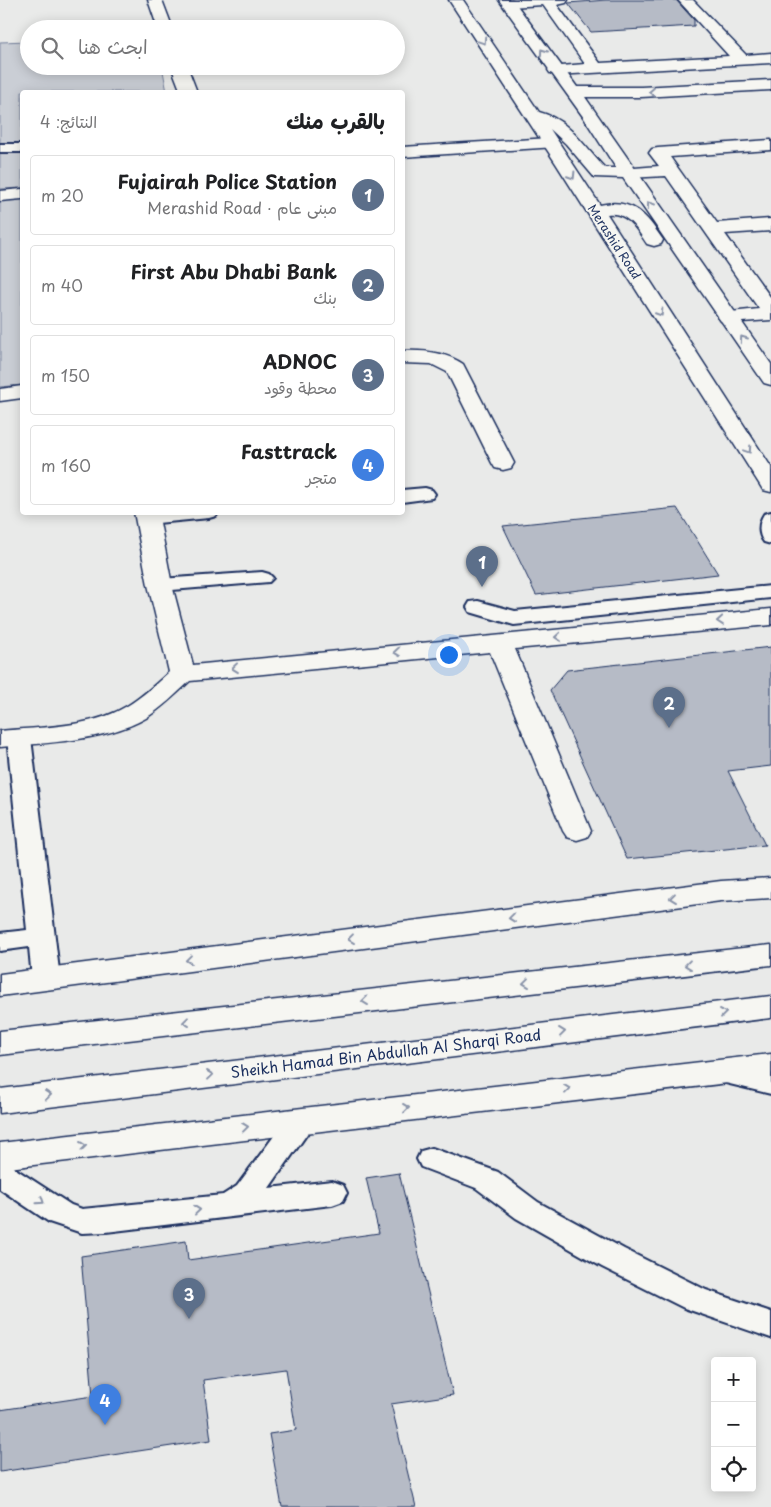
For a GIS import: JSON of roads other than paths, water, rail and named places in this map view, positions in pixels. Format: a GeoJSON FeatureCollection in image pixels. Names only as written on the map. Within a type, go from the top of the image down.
{"type":"FeatureCollection","features":[{"type":"Feature","properties":{"kind":"main road"},"geometry":{"type":"LineString","coordinates":[[155,0],[163,20]]}},
{"type":"Feature","properties":{"kind":"main road","name":"Merashid Road"},"geometry":{"type":"LineString","coordinates":[[456,0],[771,485]]}},
{"type":"Feature","properties":{"kind":"main road"},"geometry":{"type":"LineString","coordinates":[[507,2],[554,0],[596,68]]}},
{"type":"Feature","properties":{"kind":"main road"},"geometry":{"type":"LineString","coordinates":[[685,0],[741,59]]}},
{"type":"Feature","properties":{"kind":"main road"},"geometry":{"type":"LineString","coordinates":[[507,2],[572,92],[607,112],[677,102],[771,96]]}},
{"type":"Feature","properties":{"kind":"main road"},"geometry":{"type":"LineString","coordinates":[[556,70],[771,58]]}},
{"type":"Feature","properties":{"kind":"main road"},"geometry":{"type":"LineString","coordinates":[[183,75],[188,90]]}},
{"type":"Feature","properties":{"kind":"main road"},"geometry":{"type":"LineString","coordinates":[[572,92],[641,92],[771,85]]}},
{"type":"Feature","properties":{"kind":"main road"},"geometry":{"type":"LineString","coordinates":[[607,112],[628,173],[771,379]]}},
{"type":"Feature","properties":{"kind":"main road"},"geometry":{"type":"LineString","coordinates":[[532,115],[546,119],[567,133],[600,173],[670,170]]}},
{"type":"Feature","properties":{"kind":"main road"},"geometry":{"type":"LineString","coordinates":[[405,152],[550,143]]}},
{"type":"Feature","properties":{"kind":"main road"},"geometry":{"type":"LineString","coordinates":[[771,145],[658,153],[771,313]]}},
{"type":"Feature","properties":{"kind":"main road"},"geometry":{"type":"LineString","coordinates":[[0,196],[20,194]]}},
{"type":"Feature","properties":{"kind":"main road"},"geometry":{"type":"LineString","coordinates":[[595,212],[609,207],[622,207],[633,212],[664,253],[680,267],[701,278]]}},
{"type":"Feature","properties":{"kind":"main road"},"geometry":{"type":"LineString","coordinates":[[712,230],[771,225]]}},
{"type":"Feature","properties":{"kind":"main road"},"geometry":{"type":"LineString","coordinates":[[728,317],[771,313]]}},
{"type":"Feature","properties":{"kind":"main road"},"geometry":{"type":"LineString","coordinates":[[405,357],[433,358],[447,362],[456,368],[503,463]]}},
{"type":"Feature","properties":{"kind":"main road"},"geometry":{"type":"LineString","coordinates":[[0,395],[20,392]]}},
{"type":"Feature","properties":{"kind":"main road"},"geometry":{"type":"LineString","coordinates":[[147,515],[160,585],[182,674]]}},
{"type":"Feature","properties":{"kind":"main road"},"geometry":{"type":"LineString","coordinates":[[10,738],[102,726],[133,714],[155,699],[182,674],[771,617]]}},
{"type":"Feature","properties":{"kind":"main road"},"geometry":{"type":"LineString","coordinates":[[500,642],[577,830]]}},
{"type":"Feature","properties":{"kind":"main road"},"geometry":{"type":"LineString","coordinates":[[721,891],[771,869]]}},
{"type":"Feature","properties":{"kind":"main road"},"geometry":{"type":"LineString","coordinates":[[0,985],[721,891],[771,888]]}},
{"type":"Feature","properties":{"kind":"main road"},"geometry":{"type":"LineString","coordinates":[[0,1043],[771,955]]}},
{"type":"Feature","properties":{"kind":"main road","name":"Sheikh Hamad Bin Abdullah Al Sharqi Road"},"geometry":{"type":"LineString","coordinates":[[0,1101],[771,1007]]}},
{"type":"Feature","properties":{"kind":"main road"},"geometry":{"type":"LineString","coordinates":[[0,1156],[771,1066]]}},
{"type":"Feature","properties":{"kind":"lane"},"geometry":{"type":"LineString","coordinates":[[0,148],[20,148]]}},
{"type":"Feature","properties":{"kind":"lane"},"geometry":{"type":"LineString","coordinates":[[405,496],[425,494]]}},
{"type":"Feature","properties":{"kind":"lane"},"geometry":{"type":"LineString","coordinates":[[771,518],[769,534],[771,538]]}},
{"type":"Feature","properties":{"kind":"lane"},"geometry":{"type":"LineString","coordinates":[[160,585],[262,578]]}},
{"type":"Feature","properties":{"kind":"lane"},"geometry":{"type":"LineString","coordinates":[[478,607],[514,618],[771,592]]}},
{"type":"Feature","properties":{"kind":"lane"},"geometry":{"type":"LineString","coordinates":[[10,738],[42,937],[46,979]]}},
{"type":"Feature","properties":{"kind":"lane"},"geometry":{"type":"LineString","coordinates":[[0,942],[42,937]]}},
{"type":"Feature","properties":{"kind":"lane"},"geometry":{"type":"LineString","coordinates":[[716,1072],[771,1084]]}},
{"type":"Feature","properties":{"kind":"lane"},"geometry":{"type":"LineString","coordinates":[[233,1204],[248,1194],[301,1121]]}},
{"type":"Feature","properties":{"kind":"lane"},"geometry":{"type":"LineString","coordinates":[[432,1159],[487,1180],[527,1210],[613,1258],[695,1299],[771,1325]]}},
{"type":"Feature","properties":{"kind":"lane"},"geometry":{"type":"LineString","coordinates":[[0,1174],[60,1214],[82,1221],[163,1214],[332,1192]]}},
{"type":"Feature","properties":{"kind":"place","name":"Fujairah Police Station"},"geometry":{"type":"Point","coordinates":[482,587]}},
{"type":"Feature","properties":{"kind":"place","name":"First Abu Dhabi Bank"},"geometry":{"type":"Point","coordinates":[669,728]}},
{"type":"Feature","properties":{"kind":"place","name":"ADNOC"},"geometry":{"type":"Point","coordinates":[189,1319]}},
{"type":"Feature","properties":{"kind":"place","name":"Fasttrack"},"geometry":{"type":"Point","coordinates":[105,1425]}}]}
